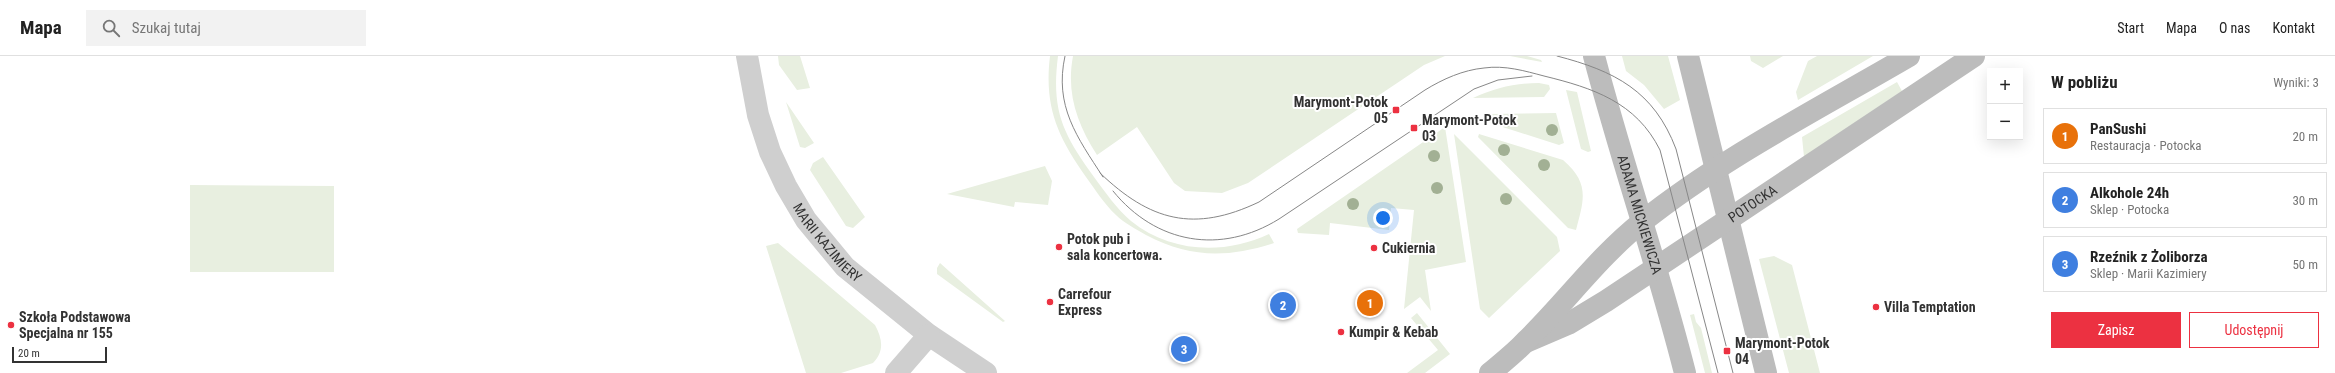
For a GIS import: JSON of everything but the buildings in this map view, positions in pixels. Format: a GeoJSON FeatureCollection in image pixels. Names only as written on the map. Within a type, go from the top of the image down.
{"type":"FeatureCollection","features":[{"type":"Feature","properties":{"kind":"street","name":"MARII KAZIMIERY"},"geometry":{"type":"LineString","coordinates":[[747,56],[758,115],[770,152],[786,186],[806,220],[845,267],[929,335],[986,373]]}},
{"type":"Feature","properties":{"kind":"street","name":"ADAMA MICKIEWICZA"},"geometry":{"type":"LineString","coordinates":[[1594,56],[1619,150],[1669,308],[1685,373]]}},
{"type":"Feature","properties":{"kind":"street"},"geometry":{"type":"LineString","coordinates":[[1688,56],[1766,373]]}},
{"type":"Feature","properties":{"kind":"street","name":"POTOCKA"},"geometry":{"type":"LineString","coordinates":[[1490,373],[1526,342],[1597,264],[1642,222],[1716,169],[1909,56]]}},
{"type":"Feature","properties":{"kind":"street","name":"POTOCKA"},"geometry":{"type":"LineString","coordinates":[[1526,342],[1582,316],[1974,56]]}},
{"type":"Feature","properties":{"kind":"street"},"geometry":{"type":"LineString","coordinates":[[896,373],[929,335]]}},
{"type":"Feature","properties":{"kind":"green space"},"geometry":{"type":"Polygon","coordinates":[[[778,56],[800,56],[810,88],[797,90],[779,65],[778,56]]]}},
{"type":"Feature","properties":{"kind":"green space"},"geometry":{"type":"Polygon","coordinates":[[[1050,56],[1058,56],[1056,92],[1058,107],[1067,134],[1074,148],[1102,189],[1131,221],[1147,232],[1180,245],[1216,248],[1252,241],[1269,234],[1274,243],[1257,248],[1224,253],[1193,252],[1162,243],[1130,226],[1119,218],[1086,177],[1067,148],[1060,134],[1051,105],[1049,90],[1050,56]]]}},
{"type":"Feature","properties":{"kind":"green space"},"geometry":{"type":"Polygon","coordinates":[[[1073,56],[1445,56],[1424,65],[1248,183],[1222,193],[1185,191],[1174,183],[1137,127],[1097,155],[1084,132],[1075,108],[1071,83],[1073,56]]]}},
{"type":"Feature","properties":{"kind":"green space"},"geometry":{"type":"Polygon","coordinates":[[[1510,56],[1527,56],[1541,60],[1542,62],[1510,56]]]}},
{"type":"Feature","properties":{"kind":"green space"},"geometry":{"type":"Polygon","coordinates":[[[1622,56],[1668,56],[1680,100],[1664,109],[1644,85],[1626,71],[1622,56]]]}},
{"type":"Feature","properties":{"kind":"green space"},"geometry":{"type":"Polygon","coordinates":[[[1750,56],[1783,56],[1763,68],[1751,61],[1750,56]]]}},
{"type":"Feature","properties":{"kind":"green space"},"geometry":{"type":"Polygon","coordinates":[[[1817,56],[1873,56],[1798,100],[1796,92],[1808,61],[1817,56]]]}},
{"type":"Feature","properties":{"kind":"green space"},"geometry":{"type":"Polygon","coordinates":[[[1897,82],[1902,91],[1804,157],[1802,137],[1897,82]]]}},
{"type":"Feature","properties":{"kind":"green space"},"geometry":{"type":"Polygon","coordinates":[[[1539,83],[1549,85],[1550,89],[1544,97],[1473,98],[1489,91],[1505,87],[1539,83]]]}},
{"type":"Feature","properties":{"kind":"green space"},"geometry":{"type":"Polygon","coordinates":[[[1566,90],[1577,92],[1591,151],[1588,152],[1581,149],[1566,90]]]}},
{"type":"Feature","properties":{"kind":"green space"},"geometry":{"type":"Polygon","coordinates":[[[786,102],[814,143],[805,148],[800,147],[786,102]]]}},
{"type":"Feature","properties":{"kind":"green space"},"geometry":{"type":"Polygon","coordinates":[[[1556,113],[1564,143],[1559,145],[1484,121],[1489,114],[1556,113]]]}},
{"type":"Feature","properties":{"kind":"green space"},"geometry":{"type":"Polygon","coordinates":[[[1445,127],[1466,262],[1425,270],[1431,311],[1420,297],[1404,309],[1414,210],[1391,208],[1389,230],[1330,223],[1329,235],[1298,233],[1297,229],[1445,127]]]}},
{"type":"Feature","properties":{"kind":"green space"},"geometry":{"type":"Polygon","coordinates":[[[1454,134],[1557,237],[1560,251],[1489,318],[1480,309],[1454,134]]]}},
{"type":"Feature","properties":{"kind":"green space"},"geometry":{"type":"Polygon","coordinates":[[[1479,134],[1563,160],[1572,168],[1578,176],[1583,192],[1583,201],[1576,230],[1568,228],[1478,137],[1479,134]]]}},
{"type":"Feature","properties":{"kind":"green space"},"geometry":{"type":"Polygon","coordinates":[[[823,157],[865,217],[853,228],[846,226],[810,170],[813,163],[823,157]]]}},
{"type":"Feature","properties":{"kind":"green space"},"geometry":{"type":"Polygon","coordinates":[[[1045,166],[1052,181],[1048,205],[1015,202],[1014,207],[947,194],[1045,166]]]}},
{"type":"Feature","properties":{"kind":"green space"},"geometry":{"type":"Polygon","coordinates":[[[190,185],[334,186],[334,272],[190,272],[190,185]]]}},
{"type":"Feature","properties":{"kind":"green space"},"geometry":{"type":"Polygon","coordinates":[[[778,243],[875,325],[881,340],[881,349],[873,363],[841,373],[806,373],[766,246],[778,243]]]}},
{"type":"Feature","properties":{"kind":"green space"},"geometry":{"type":"Polygon","coordinates":[[[1774,256],[1792,265],[1820,373],[1789,373],[1759,259],[1774,256]]]}},
{"type":"Feature","properties":{"kind":"green space"},"geometry":{"type":"Polygon","coordinates":[[[940,263],[1005,321],[1003,322],[937,274],[937,268],[940,263]]]}},
{"type":"Feature","properties":{"kind":"green space"},"geometry":{"type":"Polygon","coordinates":[[[1417,313],[1450,354],[1425,373],[1407,373],[1438,350],[1411,318],[1417,313]]]}},
{"type":"Feature","properties":{"kind":"green space"},"geometry":{"type":"Polygon","coordinates":[[[1694,314],[1696,322],[1701,328],[1712,373],[1705,373],[1690,315],[1694,314]]]}},
{"type":"Feature","properties":{"kind":"tram line"},"geometry":{"type":"LineString","coordinates":[[1065,56],[1062,74],[1065,106],[1077,134],[1103,177]]}},
{"type":"Feature","properties":{"kind":"tram line"},"geometry":{"type":"LineString","coordinates":[[1557,56],[1597,69],[1630,86],[1644,98],[1656,112],[1667,129],[1676,149],[1733,373]]}},
{"type":"Feature","properties":{"kind":"tram line"},"geometry":{"type":"LineString","coordinates":[[1100,173],[1137,202],[1155,211],[1174,217],[1193,219],[1214,217],[1236,212],[1259,202],[1425,90],[1453,76],[1476,69],[1500,67],[1530,72],[1579,86],[1596,92],[1626,109],[1639,120],[1660,150],[1718,373]]}},
{"type":"Feature","properties":{"kind":"tram line"},"geometry":{"type":"LineString","coordinates":[[1113,191],[1130,209],[1149,223],[1169,233],[1190,238],[1212,240],[1235,237],[1257,230],[1279,219],[1474,89],[1498,80],[1532,76]]}},
{"type":"Feature","properties":{"kind":"place","name":"Marymont-Potok 05"},"geometry":{"type":"Point","coordinates":[1396,110]}},
{"type":"Feature","properties":{"kind":"place","name":"Marymont-Potok 03"},"geometry":{"type":"Point","coordinates":[1414,128]}},
{"type":"Feature","properties":{"kind":"place","name":"Potok pub i sala koncertowa."},"geometry":{"type":"Point","coordinates":[1059,247]}},
{"type":"Feature","properties":{"kind":"place","name":"Cukiernia"},"geometry":{"type":"Point","coordinates":[1374,248]}},
{"type":"Feature","properties":{"kind":"place","name":"Carrefour Express"},"geometry":{"type":"Point","coordinates":[1050,302]}},
{"type":"Feature","properties":{"kind":"place","name":"PanSushi"},"geometry":{"type":"Point","coordinates":[1370,303]}},
{"type":"Feature","properties":{"kind":"place","name":"Alkohole 24h"},"geometry":{"type":"Point","coordinates":[1283,305]}},
{"type":"Feature","properties":{"kind":"place","name":"Villa Temptation"},"geometry":{"type":"Point","coordinates":[1876,307]}},
{"type":"Feature","properties":{"kind":"place","name":"Szkoła Podstawowa Specjalna nr 155"},"geometry":{"type":"Point","coordinates":[11,325]}},
{"type":"Feature","properties":{"kind":"place","name":"Kumpir & Kebab"},"geometry":{"type":"Point","coordinates":[1341,332]}},
{"type":"Feature","properties":{"kind":"place","name":"Rzeźnik z Żoliborza"},"geometry":{"type":"Point","coordinates":[1184,349]}},
{"type":"Feature","properties":{"kind":"place","name":"Marymont-Potok 04"},"geometry":{"type":"Point","coordinates":[1727,351]}}]}
